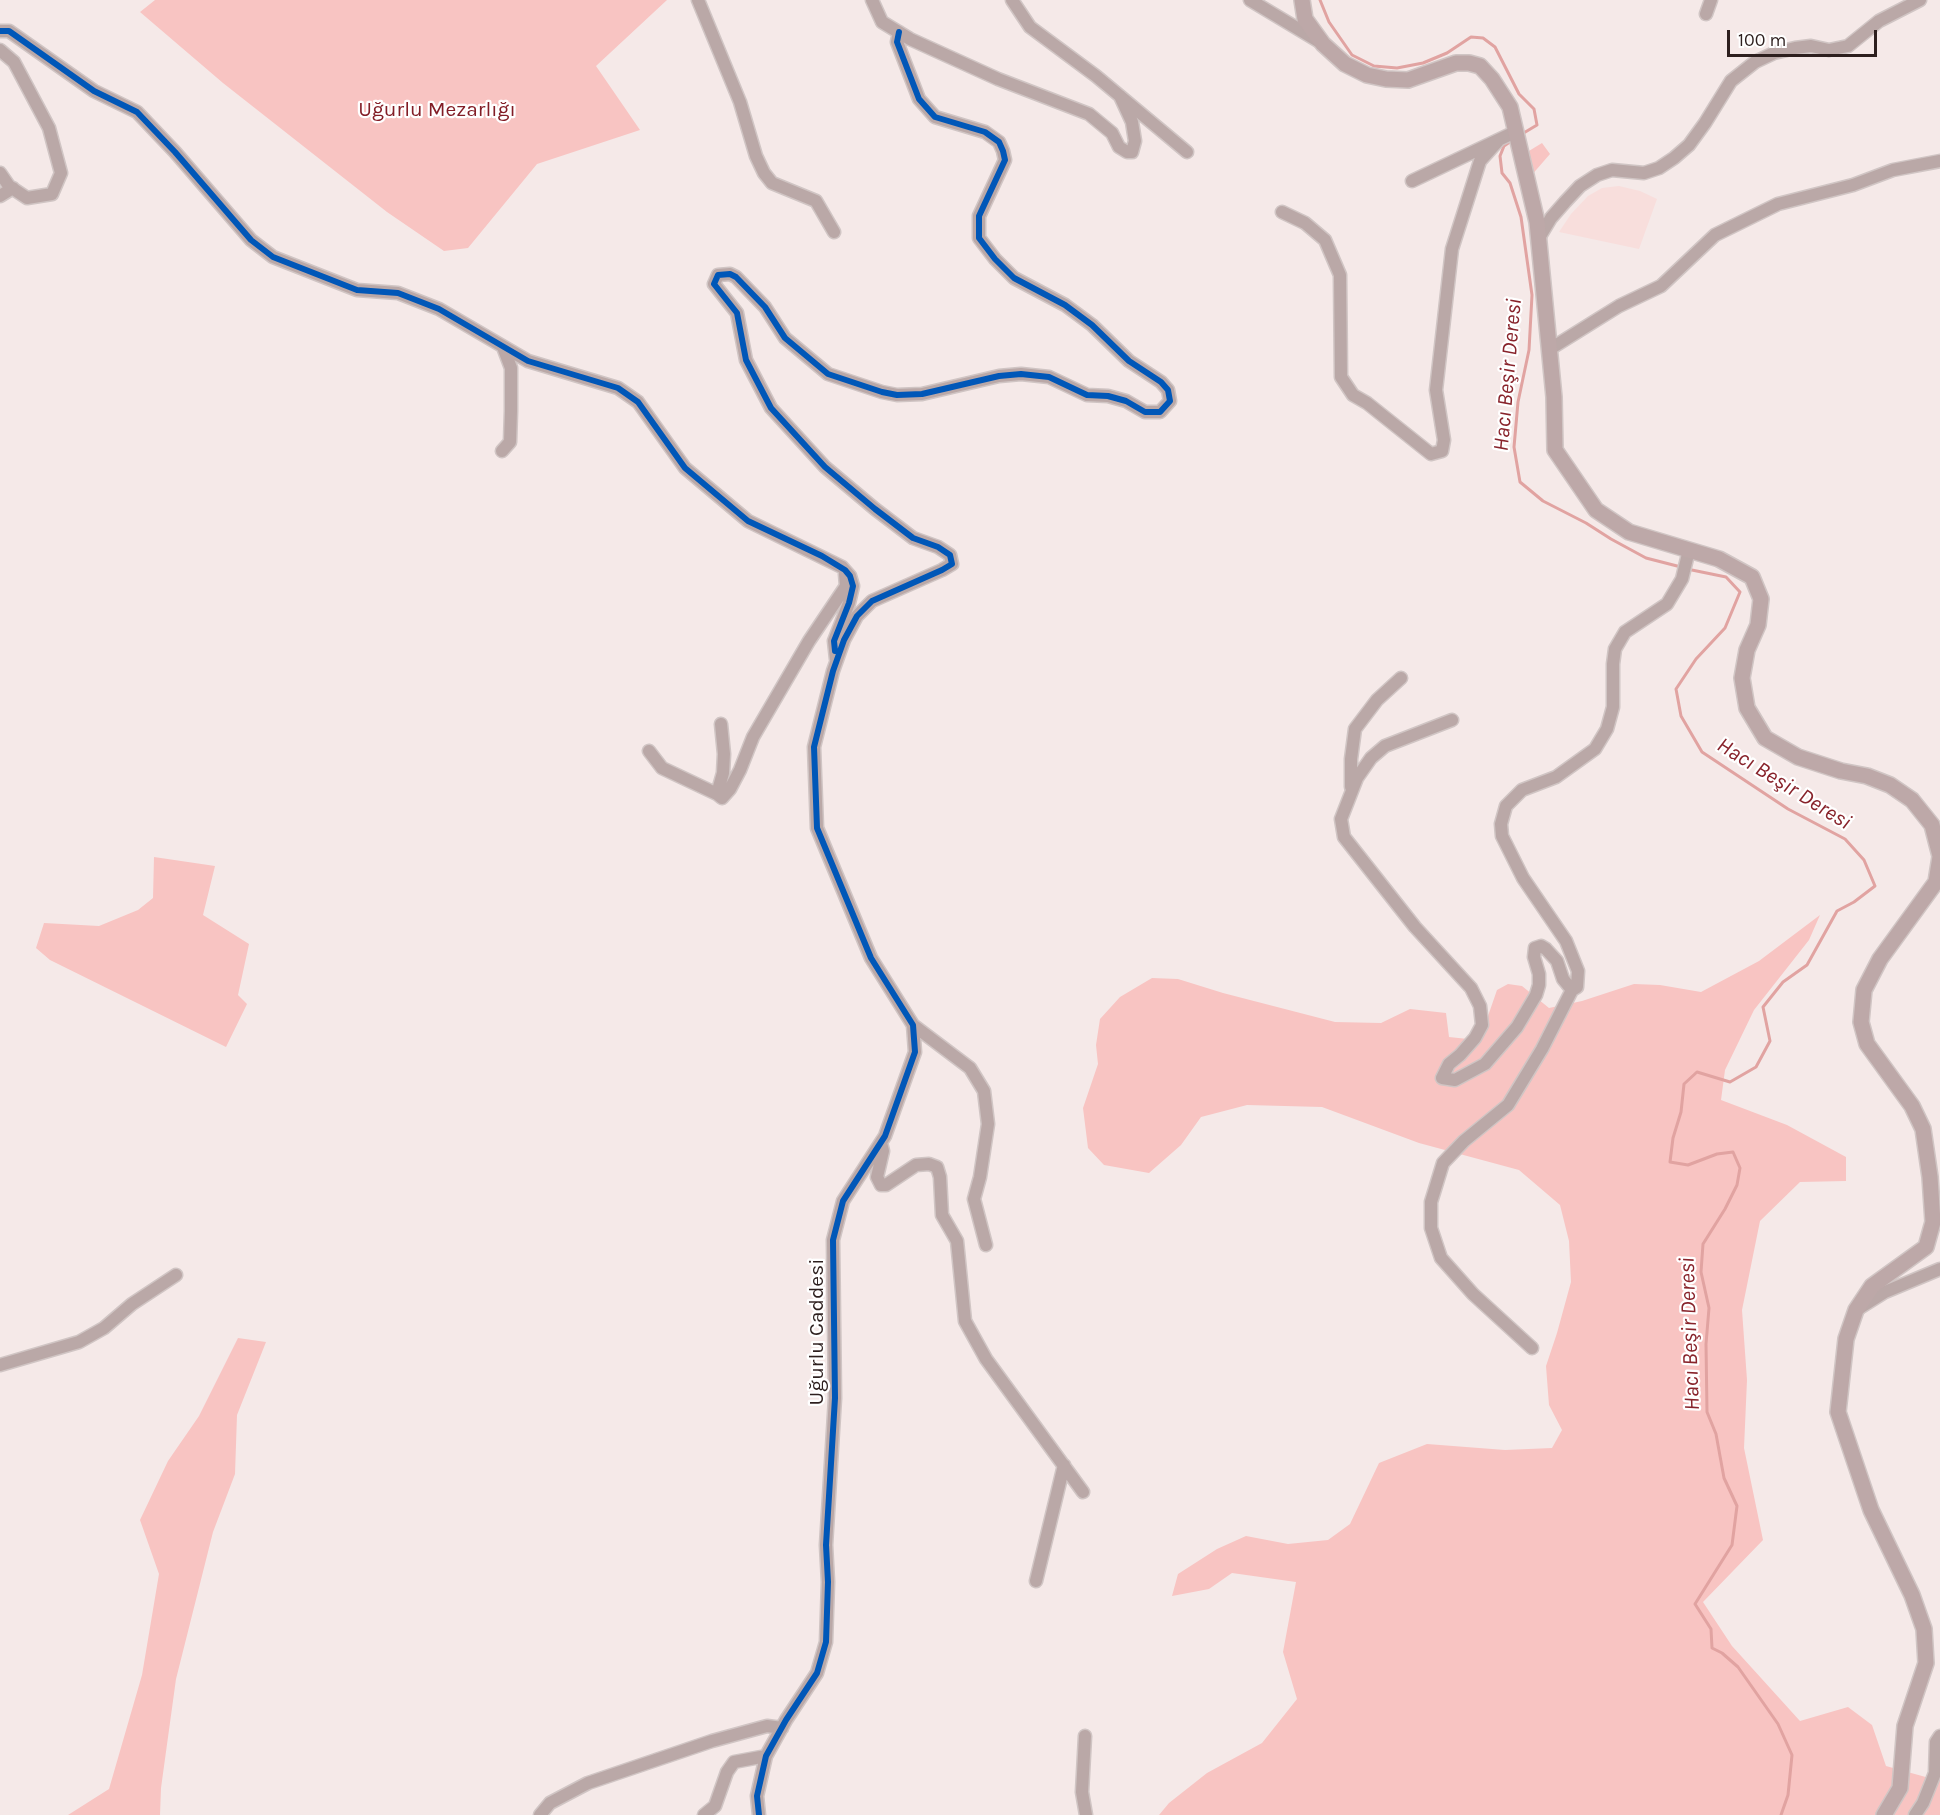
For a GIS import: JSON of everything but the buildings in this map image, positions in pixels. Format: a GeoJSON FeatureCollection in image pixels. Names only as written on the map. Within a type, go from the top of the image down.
{"type":"FeatureCollection","features":[{"type":"Feature","properties":{"kind":"main road"},"geometry":{"type":"LineString","coordinates":[[1302,0],[1305,19],[1323,44],[1345,64],[1367,75],[1408,80],[1456,63],[1469,63],[1480,66],[1492,79],[1510,107],[1537,222],[1550,349],[1556,450],[1596,510],[1629,532],[1687,556],[1719,559],[1752,577],[1761,598],[1758,625],[1747,650],[1742,678],[1748,708],[1765,738],[1798,757],[1840,771],[1867,776],[1890,785],[1912,800],[1932,825],[1940,857],[1936,882],[1880,959],[1864,990],[1862,1022],[1867,1044],[1912,1106],[1923,1130],[1930,1177],[1933,1222],[1926,1246],[1872,1286],[1856,1310],[1846,1339],[1838,1412],[1871,1510],[1912,1595],[1924,1629],[1926,1663],[1905,1726],[1900,1788],[1884,1815]]}},
{"type":"Feature","properties":{"kind":"street"},"geometry":{"type":"LineString","coordinates":[[698,0],[740,102],[752,146],[764,173],[772,183],[816,201],[834,232]]}},
{"type":"Feature","properties":{"kind":"street"},"geometry":{"type":"LineString","coordinates":[[872,0],[882,22],[899,32],[998,79],[1089,114],[1112,133],[1119,147],[1132,152],[1135,141],[1132,122],[1120,96]]}},
{"type":"Feature","properties":{"kind":"street"},"geometry":{"type":"LineString","coordinates":[[1012,0],[1030,27],[1120,96],[1187,152]]}},
{"type":"Feature","properties":{"kind":"street"},"geometry":{"type":"LineString","coordinates":[[1250,0],[1323,44]]}},
{"type":"Feature","properties":{"kind":"street"},"geometry":{"type":"LineString","coordinates":[[1706,14],[1711,0]]}},
{"type":"Feature","properties":{"kind":"street"},"geometry":{"type":"LineString","coordinates":[[1539,238],[1551,218],[1565,202],[1580,186],[1597,175],[1612,170],[1644,172],[1659,168],[1674,158],[1689,145],[1731,81],[1755,62],[1774,52],[1794,48],[1811,46],[1829,50],[1848,46],[1879,21],[1920,0]]}},
{"type":"Feature","properties":{"kind":"street"},"geometry":{"type":"LineString","coordinates":[[0,31],[9,31],[94,91],[137,112],[175,152],[250,240],[273,257],[357,290],[398,293],[439,309],[528,361],[618,388],[638,402],[685,468],[748,521],[822,556],[845,570],[850,576],[853,586],[849,603],[834,641],[837,660]]}},
{"type":"Feature","properties":{"kind":"street"},"geometry":{"type":"LineString","coordinates":[[899,32],[897,42],[919,99],[936,117],[985,132],[999,142],[1003,151],[1005,160],[980,216],[979,238],[1014,278],[1065,305],[1092,325],[1130,361],[1161,382],[1168,390],[1170,401],[1160,411],[1145,411],[1126,401],[1108,396],[1087,395],[1049,377],[1022,374],[999,376],[922,394],[897,395],[882,392],[828,374],[784,338],[765,307],[744,284],[730,274],[718,275],[714,284],[737,313],[746,360],[771,408],[825,467],[875,509],[913,538],[938,547],[950,555],[952,564],[942,570],[872,601],[857,616],[844,640],[814,747],[818,828],[871,958],[913,1025],[970,1068],[984,1091],[988,1124],[980,1177],[974,1199],[986,1245]]}},
{"type":"Feature","properties":{"kind":"street"},"geometry":{"type":"LineString","coordinates":[[0,50],[14,62],[49,128],[60,173],[52,194],[27,198],[13,188],[0,173]]}},
{"type":"Feature","properties":{"kind":"street"},"geometry":{"type":"LineString","coordinates":[[1412,180],[1515,132]]}},
{"type":"Feature","properties":{"kind":"street"},"geometry":{"type":"LineString","coordinates":[[1282,212],[1305,223],[1325,240],[1340,275],[1341,377],[1353,395],[1368,402],[1431,454],[1442,451],[1443,440],[1436,390],[1452,249],[1480,161],[1498,141]]}},
{"type":"Feature","properties":{"kind":"street"},"geometry":{"type":"LineString","coordinates":[[1550,349],[1619,306],[1660,286],[1715,235],[1778,204],[1853,185],[1893,170],[1940,161]]}},
{"type":"Feature","properties":{"kind":"street"},"geometry":{"type":"LineString","coordinates":[[0,196],[13,188]]}},
{"type":"Feature","properties":{"kind":"street"},"geometry":{"type":"LineString","coordinates":[[502,451],[510,442],[511,411],[511,368],[503,347]]}},
{"type":"Feature","properties":{"kind":"street"},"geometry":{"type":"LineString","coordinates":[[1532,1348],[1473,1294],[1442,1258],[1431,1228],[1431,1202],[1443,1163],[1464,1141],[1508,1105],[1542,1049],[1572,990],[1577,987],[1578,971],[1566,941],[1523,878],[1502,836],[1501,824],[1506,806],[1522,790],[1556,777],[1595,749],[1607,729],[1613,707],[1615,649],[1625,632],[1667,604],[1682,579],[1687,556]]}},
{"type":"Feature","properties":{"kind":"street"},"geometry":{"type":"LineString","coordinates":[[649,751],[662,768],[722,798],[730,789],[753,737],[808,641],[846,586],[845,570]]}},
{"type":"Feature","properties":{"kind":"street"},"geometry":{"type":"LineString","coordinates":[[1351,791],[1351,759],[1355,729],[1377,700],[1401,678]]}},
{"type":"Feature","properties":{"kind":"street"},"geometry":{"type":"LineString","coordinates":[[1452,720],[1385,746],[1371,758],[1357,778],[1341,819],[1344,837],[1415,927],[1472,988],[1480,1006],[1482,1025],[1475,1038],[1449,1064],[1442,1078],[1455,1080],[1485,1064],[1517,1027],[1536,995],[1539,985],[1539,974],[1534,957],[1535,948],[1541,946],[1557,961],[1563,979],[1572,990]]}},
{"type":"Feature","properties":{"kind":"street"},"geometry":{"type":"LineString","coordinates":[[717,794],[723,764],[721,724]]}},
{"type":"Feature","properties":{"kind":"street","name":"Uğurlu Caddesi"},"geometry":{"type":"LineString","coordinates":[[759,1815],[757,1796],[766,1756],[817,1673],[826,1642],[826,1545],[835,1398],[833,1240],[843,1202],[881,1142],[915,1052],[913,1025]]}},
{"type":"Feature","properties":{"kind":"street"},"geometry":{"type":"LineString","coordinates":[[881,1142],[883,1151],[877,1177],[881,1185],[886,1185],[916,1165],[930,1164],[937,1167],[940,1178],[942,1215],[957,1241],[965,1322],[986,1359],[1083,1492]]}},
{"type":"Feature","properties":{"kind":"street"},"geometry":{"type":"LineString","coordinates":[[1856,1310],[1885,1292],[1940,1269]]}},
{"type":"Feature","properties":{"kind":"street"},"geometry":{"type":"LineString","coordinates":[[0,1365],[79,1342],[104,1328],[132,1304],[176,1275]]}},
{"type":"Feature","properties":{"kind":"street"},"geometry":{"type":"LineString","coordinates":[[1036,1581],[1064,1465]]}},
{"type":"Feature","properties":{"kind":"street"},"geometry":{"type":"LineString","coordinates":[[540,1815],[550,1803],[588,1784],[712,1741],[767,1726],[782,1728]]}},
{"type":"Feature","properties":{"kind":"street"},"geometry":{"type":"LineString","coordinates":[[1086,1736],[1082,1792],[1086,1815]]}},
{"type":"Feature","properties":{"kind":"street"},"geometry":{"type":"LineString","coordinates":[[1915,1815],[1923,1803],[1935,1773],[1936,1742],[1940,1736]]}},
{"type":"Feature","properties":{"kind":"street"},"geometry":{"type":"LineString","coordinates":[[704,1815],[716,1806],[727,1772],[734,1762],[766,1756]]}},
{"type":"Feature","properties":{"kind":"shaded area"},"geometry":{"type":"Polygon","coordinates":[[[1619,186],[1640,191],[1657,199],[1639,249],[1559,232],[1571,214],[1588,196],[1602,188],[1619,186]]]}},
{"type":"Feature","properties":{"kind":"green space","name":"Uğurlu Mezarlığı"},"geometry":{"type":"Polygon","coordinates":[[[155,0],[667,0],[596,66],[640,130],[537,164],[468,248],[444,251],[387,212],[223,83],[140,12],[155,0]]]}},
{"type":"Feature","properties":{"kind":"green space"},"geometry":{"type":"Polygon","coordinates":[[[1542,143],[1550,154],[1530,177],[1524,154],[1542,143]]]}},
{"type":"Feature","properties":{"kind":"green space"},"geometry":{"type":"Polygon","coordinates":[[[154,857],[215,866],[203,915],[249,944],[238,995],[247,1004],[226,1047],[50,960],[36,948],[44,923],[99,926],[138,910],[153,898],[154,857]]]}},
{"type":"Feature","properties":{"kind":"green space"},"geometry":{"type":"Polygon","coordinates":[[[1820,915],[1809,940],[1754,1010],[1725,1070],[1721,1100],[1787,1125],[1846,1157],[1846,1181],[1800,1182],[1760,1221],[1742,1310],[1747,1380],[1744,1448],[1763,1540],[1703,1602],[1732,1646],[1800,1721],[1848,1707],[1872,1725],[1886,1766],[1940,1781],[1940,1815],[1159,1815],[1169,1803],[1207,1773],[1262,1743],[1297,1699],[1283,1652],[1296,1582],[1232,1573],[1209,1589],[1172,1596],[1178,1574],[1217,1549],[1246,1536],[1288,1544],[1328,1540],[1350,1524],[1379,1463],[1427,1444],[1505,1450],[1552,1448],[1562,1430],[1549,1405],[1546,1366],[1571,1282],[1569,1241],[1560,1205],[1519,1170],[1419,1143],[1322,1107],[1247,1105],[1201,1117],[1181,1145],[1149,1173],[1104,1165],[1088,1148],[1083,1108],[1098,1064],[1096,1045],[1100,1019],[1120,997],[1152,978],[1178,979],[1335,1022],[1381,1023],[1410,1009],[1446,1013],[1449,1037],[1468,1039],[1488,1016],[1497,990],[1508,984],[1522,986],[1549,1008],[1582,1001],[1634,984],[1660,985],[1701,992],[1759,961],[1820,915]]]}},
{"type":"Feature","properties":{"kind":"green space"},"geometry":{"type":"Polygon","coordinates":[[[238,1338],[266,1342],[237,1415],[235,1474],[213,1532],[176,1679],[161,1788],[160,1815],[68,1815],[109,1789],[142,1675],[159,1574],[140,1520],[168,1461],[199,1416],[238,1338]]]}},
{"type":"Feature","properties":{"kind":"waterway","name":"Hacı Beşir Deresi"},"geometry":{"type":"LineString","coordinates":[[1320,0],[1329,22],[1352,55],[1374,66],[1397,68],[1423,63],[1447,53],[1471,37],[1483,38],[1495,47],[1519,94],[1534,109],[1537,125],[1522,134]]}},
{"type":"Feature","properties":{"kind":"waterway","name":"Hacı Beşir Deresi"},"geometry":{"type":"LineString","coordinates":[[1514,139],[1504,146],[1500,156],[1502,173],[1510,183],[1521,217],[1532,295],[1529,350],[1518,402],[1514,447],[1520,482],[1543,501],[1646,558],[1681,567]]}},
{"type":"Feature","properties":{"kind":"waterway","name":"Hacı Beşir Deresi"},"geometry":{"type":"LineString","coordinates":[[1687,569],[1726,577],[1740,592],[1725,628],[1696,659],[1676,689],[1681,716],[1702,752],[1788,809],[1845,839],[1864,860],[1875,886],[1854,902],[1837,911],[1807,965],[1783,982],[1763,1007],[1770,1041],[1756,1067],[1730,1082],[1697,1072],[1684,1084],[1681,1112],[1673,1138],[1670,1162],[1688,1165],[1717,1154],[1733,1152],[1740,1168],[1737,1185],[1703,1244],[1701,1272],[1709,1308],[1706,1344],[1707,1412],[1716,1434],[1724,1478],[1737,1506],[1732,1545],[1695,1604],[1711,1629],[1712,1648],[1722,1653],[1738,1667],[1778,1724],[1792,1755],[1788,1795],[1781,1815]]}},
{"type":"Feature","properties":{"kind":"cycle path"},"geometry":{"type":"LineString","coordinates":[[0,31],[9,31],[94,91],[137,112],[251,240],[273,257],[357,290],[398,293],[439,309],[528,361],[618,388],[638,402],[685,468],[748,521],[822,556],[845,570],[850,576],[853,586],[834,641],[835,651]]}},
{"type":"Feature","properties":{"kind":"cycle path"},"geometry":{"type":"LineString","coordinates":[[759,1815],[757,1796],[766,1756],[786,1720],[817,1673],[826,1642],[828,1582],[826,1545],[835,1398],[833,1240],[843,1201],[885,1136],[915,1052],[913,1025],[871,958],[817,828],[814,747],[833,671],[844,640],[857,616],[872,601],[952,564],[950,555],[938,547],[913,538],[825,467],[771,408],[746,360],[737,313],[714,284],[718,275],[730,274],[736,277],[765,307],[785,338],[828,374],[882,392],[897,395],[922,394],[999,376],[1021,374],[1049,377],[1087,395],[1108,396],[1126,401],[1145,412],[1160,412],[1170,401],[1168,390],[1161,382],[1129,361],[1092,325],[1065,305],[1014,278],[979,238],[979,216],[1005,160],[1003,151],[999,142],[985,132],[935,117],[919,99],[897,42],[899,32]]}}]}
